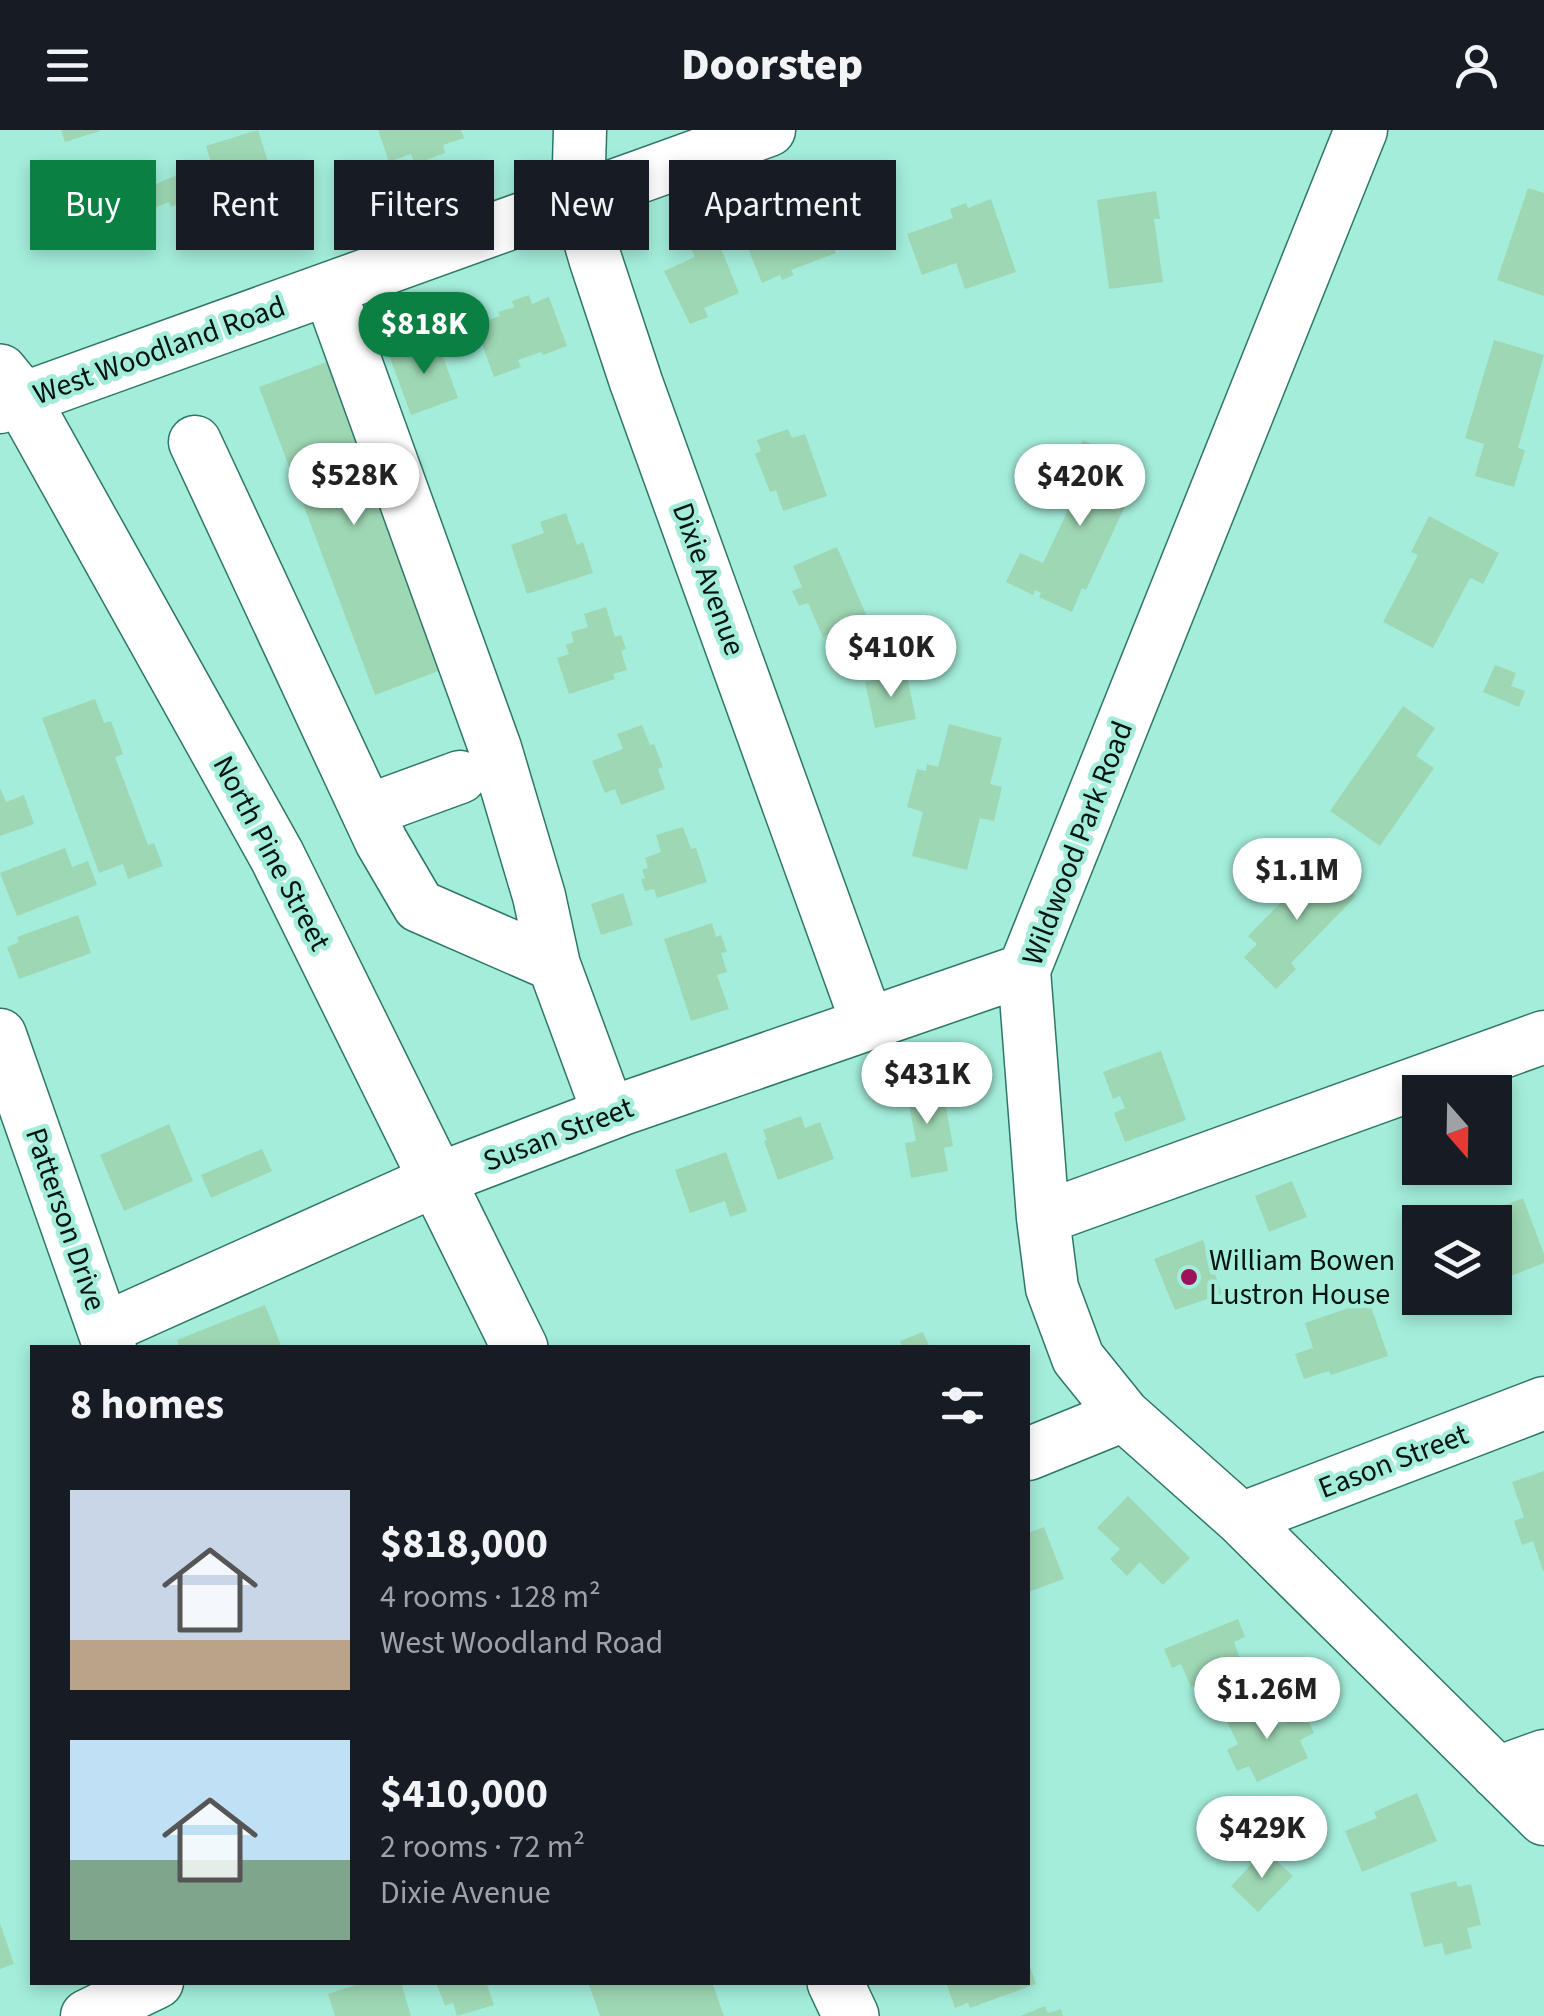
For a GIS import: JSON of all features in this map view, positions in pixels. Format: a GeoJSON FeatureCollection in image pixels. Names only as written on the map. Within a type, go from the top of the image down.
{"type":"FeatureCollection","features":[{"type":"Feature","properties":{"kind":"main road","name":"North Pine Street"},"geometry":{"type":"LineString","coordinates":[[7,393],[277,856],[518,1345]]}},
{"type":"Feature","properties":{"kind":"main road"},"geometry":{"type":"LineString","coordinates":[[836,1985],[851,2016]]}},
{"type":"Feature","properties":{"kind":"street","name":"Dixie Avenue"},"geometry":{"type":"LineString","coordinates":[[579,160],[580,130]]}},
{"type":"Feature","properties":{"kind":"street","name":"West Woodland Road"},"geometry":{"type":"LineString","coordinates":[[649,173],[769,130]]}},
{"type":"Feature","properties":{"kind":"street","name":"Wildwood Park Road"},"geometry":{"type":"LineString","coordinates":[[1361,130],[1024,970],[1043,1218],[1052,1288],[1078,1358],[1124,1415],[1520,1765],[1544,1819]]}},
{"type":"Feature","properties":{"kind":"street","name":"West Woodland Road"},"geometry":{"type":"LineString","coordinates":[[7,393],[329,289],[514,222]]}},
{"type":"Feature","properties":{"kind":"street","name":"Dixie Avenue"},"geometry":{"type":"LineString","coordinates":[[594,250],[636,382],[867,1022]]}},
{"type":"Feature","properties":{"kind":"street"},"geometry":{"type":"LineString","coordinates":[[329,289],[495,748],[539,896],[554,964],[608,1114]]}},
{"type":"Feature","properties":{"kind":"street"},"geometry":{"type":"LineString","coordinates":[[195,442],[367,811],[419,906],[554,964]]}},
{"type":"Feature","properties":{"kind":"street"},"geometry":{"type":"LineString","coordinates":[[367,811],[460,778]]}},
{"type":"Feature","properties":{"kind":"street","name":"Susan Street"},"geometry":{"type":"LineString","coordinates":[[107,1338],[436,1180],[608,1114],[1024,970]]}},
{"type":"Feature","properties":{"kind":"street","name":"Patterson Drive"},"geometry":{"type":"LineString","coordinates":[[0,1035],[107,1338]]}},
{"type":"Feature","properties":{"kind":"street"},"geometry":{"type":"LineString","coordinates":[[1043,1218],[1544,1037]]}},
{"type":"Feature","properties":{"kind":"street","name":"Eason Street"},"geometry":{"type":"LineString","coordinates":[[1241,1518],[1544,1403]]}},
{"type":"Feature","properties":{"kind":"street"},"geometry":{"type":"LineString","coordinates":[[1030,1453],[1124,1415]]}},
{"type":"Feature","properties":{"kind":"street"},"geometry":{"type":"LineString","coordinates":[[87,2016],[151,1985]]}},
{"type":"Feature","properties":{"kind":"building"},"geometry":{"type":"Polygon","coordinates":[[[61,130],[100,130],[100,131],[65,142],[61,130]]]}},
{"type":"Feature","properties":{"kind":"building"},"geometry":{"type":"Polygon","coordinates":[[[258,130],[267,160],[210,160],[206,146],[258,130]]]}},
{"type":"Feature","properties":{"kind":"building"},"geometry":{"type":"Polygon","coordinates":[[[378,130],[461,130],[464,138],[443,145],[445,153],[426,160],[413,160],[411,154],[388,160],[378,130]]]}},
{"type":"Feature","properties":{"kind":"building"},"geometry":{"type":"Polygon","coordinates":[[[176,175],[176,205],[171,207],[169,202],[156,207],[156,184],[176,175]]]}},
{"type":"Feature","properties":{"kind":"building"},"geometry":{"type":"Polygon","coordinates":[[[1528,188],[1544,193],[1544,296],[1497,280],[1528,188]]]}},
{"type":"Feature","properties":{"kind":"building"},"geometry":{"type":"Polygon","coordinates":[[[1156,191],[1160,219],[1154,219],[1163,282],[1109,289],[1097,200],[1156,191]]]}},
{"type":"Feature","properties":{"kind":"building"},"geometry":{"type":"Polygon","coordinates":[[[991,199],[1016,272],[965,289],[956,263],[922,275],[907,234],[953,218],[950,209],[966,203],[968,208],[991,199]]]}},
{"type":"Feature","properties":{"kind":"building"},"geometry":{"type":"Polygon","coordinates":[[[692,250],[722,250],[739,293],[704,308],[708,317],[690,324],[664,271],[695,257],[692,250]]]}},
{"type":"Feature","properties":{"kind":"building"},"geometry":{"type":"Polygon","coordinates":[[[749,250],[835,250],[836,253],[791,270],[794,275],[782,280],[780,275],[762,283],[749,250]]]}},
{"type":"Feature","properties":{"kind":"building"},"geometry":{"type":"Polygon","coordinates":[[[529,295],[532,304],[549,297],[567,346],[518,360],[521,367],[494,377],[475,325],[500,316],[498,312],[514,307],[512,301],[529,295]]]}},
{"type":"Feature","properties":{"kind":"building"},"geometry":{"type":"Polygon","coordinates":[[[436,338],[458,398],[411,415],[389,355],[436,338]]]}},
{"type":"Feature","properties":{"kind":"building"},"geometry":{"type":"Polygon","coordinates":[[[1494,340],[1544,355],[1518,448],[1525,450],[1514,487],[1475,476],[1484,444],[1465,438],[1494,340]]]}},
{"type":"Feature","properties":{"kind":"building"},"geometry":{"type":"Polygon","coordinates":[[[332,360],[449,667],[375,695],[259,387],[332,360]]]}},
{"type":"Feature","properties":{"kind":"building"},"geometry":{"type":"Polygon","coordinates":[[[788,429],[792,438],[805,434],[827,496],[783,511],[776,490],[770,492],[755,454],[761,451],[757,440],[788,429]]]}},
{"type":"Feature","properties":{"kind":"building"},"geometry":{"type":"Polygon","coordinates":[[[1083,440],[1139,466],[1129,487],[1133,489],[1072,612],[1039,597],[1041,593],[1035,590],[1033,595],[1006,582],[1020,553],[1043,563],[1079,487],[1064,480],[1083,440]]]}},
{"type":"Feature","properties":{"kind":"building"},"geometry":{"type":"Polygon","coordinates":[[[566,513],[577,545],[583,542],[593,573],[527,594],[511,545],[544,533],[540,522],[566,513]]]}},
{"type":"Feature","properties":{"kind":"building"},"geometry":{"type":"Polygon","coordinates":[[[1429,516],[1499,553],[1483,584],[1470,578],[1433,648],[1383,622],[1418,555],[1411,552],[1429,516]]]}},
{"type":"Feature","properties":{"kind":"building"},"geometry":{"type":"Polygon","coordinates":[[[837,547],[867,617],[823,637],[808,603],[799,606],[792,591],[802,587],[793,566],[837,547]]]}},
{"type":"Feature","properties":{"kind":"building"},"geometry":{"type":"Polygon","coordinates":[[[606,607],[615,637],[621,635],[626,649],[621,651],[627,670],[613,674],[615,679],[569,694],[557,658],[569,654],[566,645],[574,642],[571,632],[588,627],[584,614],[606,607]]]}},
{"type":"Feature","properties":{"kind":"building"},"geometry":{"type":"Polygon","coordinates":[[[1495,665],[1516,673],[1511,686],[1525,691],[1519,707],[1483,692],[1495,665]]]}},
{"type":"Feature","properties":{"kind":"building"},"geometry":{"type":"Polygon","coordinates":[[[906,672],[916,719],[875,728],[865,682],[906,672]]]}},
{"type":"Feature","properties":{"kind":"building"},"geometry":{"type":"Polygon","coordinates":[[[95,699],[104,723],[111,721],[123,754],[115,757],[148,845],[154,843],[163,866],[128,879],[123,864],[99,873],[42,718],[95,699]]]}},
{"type":"Feature","properties":{"kind":"building"},"geometry":{"type":"Polygon","coordinates":[[[1403,706],[1435,728],[1416,756],[1434,768],[1380,846],[1330,811],[1403,706]]]}},
{"type":"Feature","properties":{"kind":"building"},"geometry":{"type":"Polygon","coordinates":[[[949,724],[1002,738],[990,784],[1002,787],[994,821],[980,818],[967,870],[912,856],[923,812],[907,807],[917,769],[926,771],[927,764],[938,767],[949,724]]]}},
{"type":"Feature","properties":{"kind":"building"},"geometry":{"type":"Polygon","coordinates":[[[642,725],[663,767],[658,769],[665,789],[621,805],[615,789],[605,793],[592,761],[623,749],[617,734],[642,725]]]}},
{"type":"Feature","properties":{"kind":"building"},"geometry":{"type":"Polygon","coordinates":[[[0,788],[6,802],[24,795],[34,824],[0,836],[0,788]]]}},
{"type":"Feature","properties":{"kind":"building"},"geometry":{"type":"Polygon","coordinates":[[[683,827],[691,849],[696,848],[707,882],[657,898],[654,889],[645,891],[641,879],[645,878],[642,870],[648,868],[645,858],[661,852],[656,835],[683,827]]]}},
{"type":"Feature","properties":{"kind":"building"},"geometry":{"type":"Polygon","coordinates":[[[65,848],[72,867],[88,861],[97,885],[17,916],[0,873],[65,848]]]}},
{"type":"Feature","properties":{"kind":"building"},"geometry":{"type":"Polygon","coordinates":[[[1320,861],[1356,896],[1291,963],[1296,969],[1276,989],[1244,957],[1257,944],[1248,936],[1320,861]]]}},
{"type":"Feature","properties":{"kind":"building"},"geometry":{"type":"Polygon","coordinates":[[[623,893],[633,925],[601,935],[591,904],[623,893]]]}},
{"type":"Feature","properties":{"kind":"building"},"geometry":{"type":"Polygon","coordinates":[[[78,915],[91,953],[19,979],[7,947],[19,942],[17,937],[78,915]]]}},
{"type":"Feature","properties":{"kind":"building"},"geometry":{"type":"Polygon","coordinates":[[[712,923],[727,952],[721,953],[727,972],[717,975],[729,1009],[691,1021],[664,939],[712,923]]]}},
{"type":"Feature","properties":{"kind":"building"},"geometry":{"type":"Polygon","coordinates":[[[1161,1051],[1186,1120],[1125,1142],[1114,1113],[1125,1108],[1120,1096],[1113,1099],[1103,1072],[1161,1051]]]}},
{"type":"Feature","properties":{"kind":"building"},"geometry":{"type":"Polygon","coordinates":[[[932,1073],[936,1092],[943,1091],[953,1146],[944,1148],[948,1171],[911,1178],[905,1143],[916,1141],[904,1078],[932,1073]]]}},
{"type":"Feature","properties":{"kind":"building"},"geometry":{"type":"Polygon","coordinates":[[[801,1116],[805,1128],[820,1122],[834,1159],[778,1180],[763,1130],[801,1116]]]}},
{"type":"Feature","properties":{"kind":"building"},"geometry":{"type":"Polygon","coordinates":[[[169,1124],[193,1181],[124,1211],[100,1155],[169,1124]]]}},
{"type":"Feature","properties":{"kind":"building"},"geometry":{"type":"Polygon","coordinates":[[[262,1149],[272,1171],[211,1198],[201,1175],[262,1149]]]}},
{"type":"Feature","properties":{"kind":"building"},"geometry":{"type":"Polygon","coordinates":[[[726,1152],[747,1211],[730,1217],[725,1201],[690,1213],[675,1170],[726,1152]]]}},
{"type":"Feature","properties":{"kind":"building"},"geometry":{"type":"Polygon","coordinates":[[[1292,1181],[1307,1217],[1269,1232],[1255,1196],[1292,1181]]]}},
{"type":"Feature","properties":{"kind":"building"},"geometry":{"type":"Polygon","coordinates":[[[1523,1198],[1544,1254],[1544,1263],[1512,1275],[1512,1205],[1505,1205],[1523,1198]]]}},
{"type":"Feature","properties":{"kind":"building","name":"William Bowen Lustron House"},"geometry":{"type":"Polygon","coordinates":[[[1203,1240],[1222,1294],[1175,1310],[1154,1259],[1203,1240]]]}},
{"type":"Feature","properties":{"kind":"building"},"geometry":{"type":"Polygon","coordinates":[[[1369,1301],[1388,1356],[1331,1375],[1329,1371],[1304,1379],[1295,1354],[1313,1348],[1305,1323],[1369,1301]]]}},
{"type":"Feature","properties":{"kind":"building"},"geometry":{"type":"Polygon","coordinates":[[[265,1305],[281,1345],[179,1345],[177,1340],[265,1305]]]}},
{"type":"Feature","properties":{"kind":"building"},"geometry":{"type":"Polygon","coordinates":[[[923,1332],[929,1345],[902,1345],[900,1341],[923,1332]]]}},
{"type":"Feature","properties":{"kind":"building"},"geometry":{"type":"Polygon","coordinates":[[[1544,1471],[1543,1571],[1533,1541],[1522,1545],[1514,1521],[1524,1517],[1512,1482],[1544,1471]]]}},
{"type":"Feature","properties":{"kind":"building"},"geometry":{"type":"Polygon","coordinates":[[[1128,1496],[1190,1558],[1163,1585],[1140,1562],[1127,1576],[1110,1559],[1120,1549],[1097,1528],[1128,1496]]]}},
{"type":"Feature","properties":{"kind":"building"},"geometry":{"type":"Polygon","coordinates":[[[1044,1527],[1064,1579],[1030,1591],[1030,1532],[1044,1527]]]}},
{"type":"Feature","properties":{"kind":"building"},"geometry":{"type":"Polygon","coordinates":[[[1238,1619],[1245,1637],[1234,1642],[1243,1667],[1191,1687],[1181,1664],[1172,1668],[1164,1649],[1238,1619]]]}},
{"type":"Feature","properties":{"kind":"building"},"geometry":{"type":"Polygon","coordinates":[[[1266,1701],[1278,1726],[1305,1714],[1314,1733],[1300,1740],[1308,1758],[1257,1782],[1249,1766],[1237,1771],[1227,1750],[1238,1744],[1226,1720],[1266,1701]]]}},
{"type":"Feature","properties":{"kind":"building"},"geometry":{"type":"Polygon","coordinates":[[[1417,1793],[1437,1841],[1362,1872],[1345,1831],[1377,1818],[1374,1812],[1417,1793]]]}},
{"type":"Feature","properties":{"kind":"building"},"geometry":{"type":"Polygon","coordinates":[[[1265,1850],[1293,1876],[1258,1912],[1231,1886],[1265,1850]]]}},
{"type":"Feature","properties":{"kind":"building"},"geometry":{"type":"Polygon","coordinates":[[[1456,1881],[1458,1887],[1471,1884],[1481,1925],[1467,1928],[1472,1948],[1445,1955],[1442,1943],[1424,1947],[1410,1893],[1456,1881]]]}},
{"type":"Feature","properties":{"kind":"building"},"geometry":{"type":"Polygon","coordinates":[[[0,1923],[14,1964],[0,1969],[0,1923]]]}},
{"type":"Feature","properties":{"kind":"building"},"geometry":{"type":"Polygon","coordinates":[[[1030,1967],[1036,1984],[970,2008],[968,2003],[955,2008],[947,1985],[1030,1985],[1030,1967]]]}},
{"type":"Feature","properties":{"kind":"building"},"geometry":{"type":"Polygon","coordinates":[[[356,1985],[402,1985],[411,2016],[335,2016],[328,1994],[356,1985]]]}},
{"type":"Feature","properties":{"kind":"building"},"geometry":{"type":"Polygon","coordinates":[[[437,1985],[487,1985],[494,2005],[457,2016],[453,2003],[445,2006],[437,1985]]]}},
{"type":"Feature","properties":{"kind":"building"},"geometry":{"type":"Polygon","coordinates":[[[589,1985],[713,1985],[724,2016],[600,2016],[589,1985]]]}},
{"type":"Feature","properties":{"kind":"building"},"geometry":{"type":"Polygon","coordinates":[[[1045,2006],[1048,2013],[1061,2009],[1063,2016],[1020,2016],[1045,2006]]]}},
{"type":"Feature","properties":{"kind":"place","name":"William Bowen Lustron House"},"geometry":{"type":"Point","coordinates":[1189,1277]}}]}
